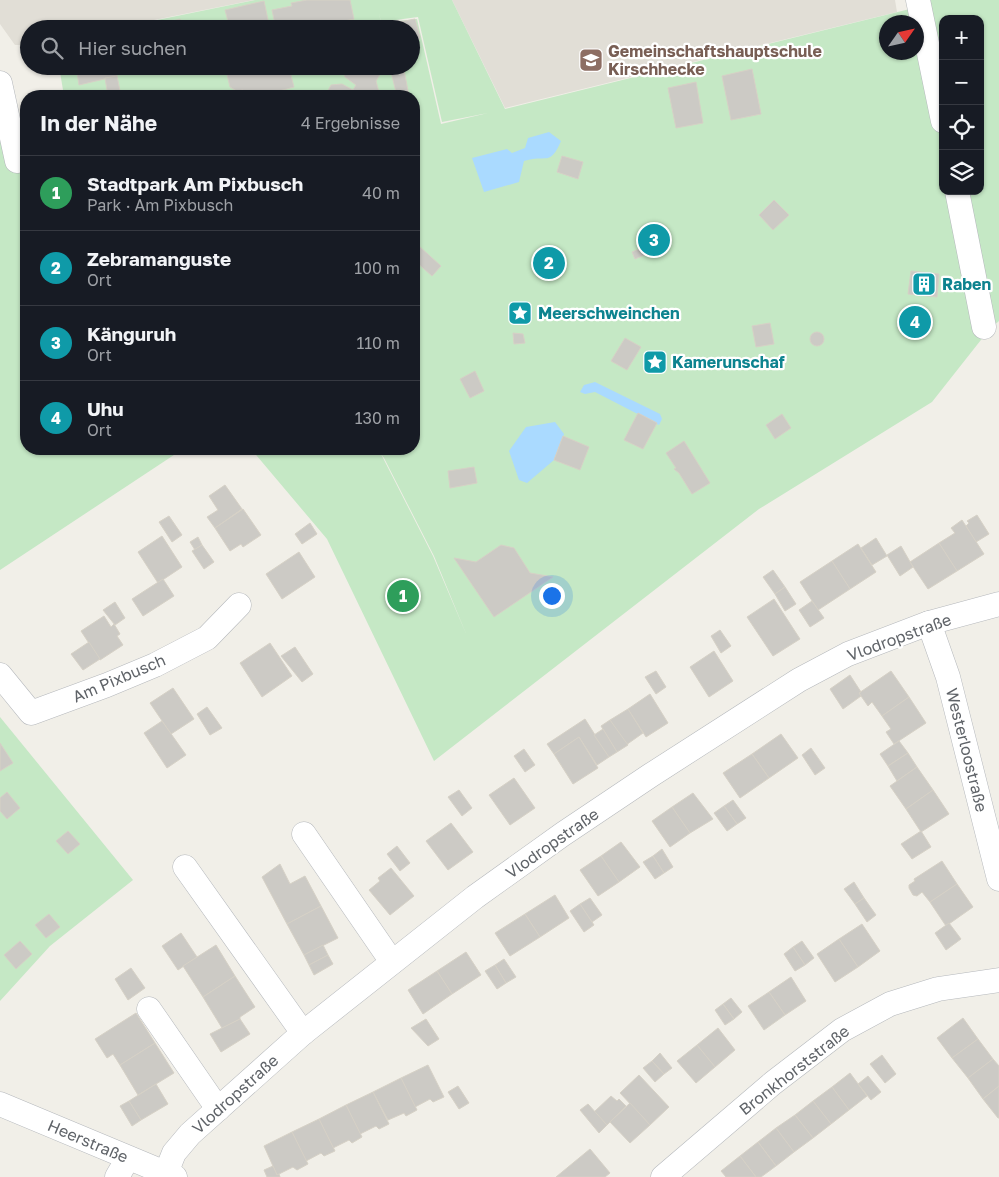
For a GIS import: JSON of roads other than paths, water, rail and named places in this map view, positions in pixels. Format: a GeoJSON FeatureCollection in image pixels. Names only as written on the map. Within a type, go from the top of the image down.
{"type":"FeatureCollection","features":[{"type":"Feature","properties":{"kind":"street"},"geometry":{"type":"LineString","coordinates":[[918,0],[940,105]]}},
{"type":"Feature","properties":{"kind":"street"},"geometry":{"type":"LineString","coordinates":[[0,83],[14,162]]}},
{"type":"Feature","properties":{"kind":"street"},"geometry":{"type":"LineString","coordinates":[[958,195],[984,327]]}},
{"type":"Feature","properties":{"kind":"street","name":"Vlodropstraße"},"geometry":{"type":"LineString","coordinates":[[171,1175],[174,1153],[190,1134],[303,1033],[475,897],[563,834],[652,774],[799,680],[848,654],[929,623],[999,604]]}},
{"type":"Feature","properties":{"kind":"street","name":"Am Pixbusch"},"geometry":{"type":"LineString","coordinates":[[0,675],[31,713],[131,675],[208,638],[239,605]]}},
{"type":"Feature","properties":{"kind":"street","name":"Westerloostraße"},"geometry":{"type":"LineString","coordinates":[[929,623],[948,677],[999,879]]}},
{"type":"Feature","properties":{"kind":"street"},"geometry":{"type":"LineString","coordinates":[[304,834],[392,962]]}},
{"type":"Feature","properties":{"kind":"street"},"geometry":{"type":"LineString","coordinates":[[185,867],[303,1033]]}},
{"type":"Feature","properties":{"kind":"street","name":"Bronkhorststraße"},"geometry":{"type":"LineString","coordinates":[[664,1177],[773,1083],[842,1030],[890,1004],[938,990],[999,980]]}},
{"type":"Feature","properties":{"kind":"street"},"geometry":{"type":"LineString","coordinates":[[149,1009],[218,1109]]}},
{"type":"Feature","properties":{"kind":"street","name":"Heerstraße"},"geometry":{"type":"LineString","coordinates":[[0,1104],[123,1168],[171,1175]]}},
{"type":"Feature","properties":{"kind":"water"},"geometry":{"type":"Polygon","coordinates":[[[549,132],[561,141],[554,154],[547,158],[524,161],[519,182],[484,192],[472,158],[507,149],[512,153],[525,148],[528,138],[549,132]]]}},
{"type":"Feature","properties":{"kind":"water"},"geometry":{"type":"Polygon","coordinates":[[[595,382],[660,414],[662,419],[659,425],[595,392],[585,394],[580,392],[584,385],[595,382]]]}},
{"type":"Feature","properties":{"kind":"water"},"geometry":{"type":"Polygon","coordinates":[[[555,422],[564,434],[554,460],[527,483],[519,480],[509,451],[526,427],[555,422]]]}},
{"type":"Feature","properties":{"kind":"place","name":"Gemeinschaftshauptschule Kirschhecke"},"geometry":{"type":"Point","coordinates":[591,60]}},
{"type":"Feature","properties":{"kind":"place","name":"Känguruh"},"geometry":{"type":"Point","coordinates":[654,240]}},
{"type":"Feature","properties":{"kind":"place","name":"Zebramanguste"},"geometry":{"type":"Point","coordinates":[549,263]}},
{"type":"Feature","properties":{"kind":"place","name":"Raben"},"geometry":{"type":"Point","coordinates":[924,284]}},
{"type":"Feature","properties":{"kind":"place","name":"Meerschweinchen"},"geometry":{"type":"Point","coordinates":[520,313]}},
{"type":"Feature","properties":{"kind":"place","name":"Uhu"},"geometry":{"type":"Point","coordinates":[915,322]}},
{"type":"Feature","properties":{"kind":"place","name":"Kamerunschaf"},"geometry":{"type":"Point","coordinates":[655,362]}},
{"type":"Feature","properties":{"kind":"place","name":"Stadtpark Am Pixbusch"},"geometry":{"type":"Point","coordinates":[403,596]}}]}
